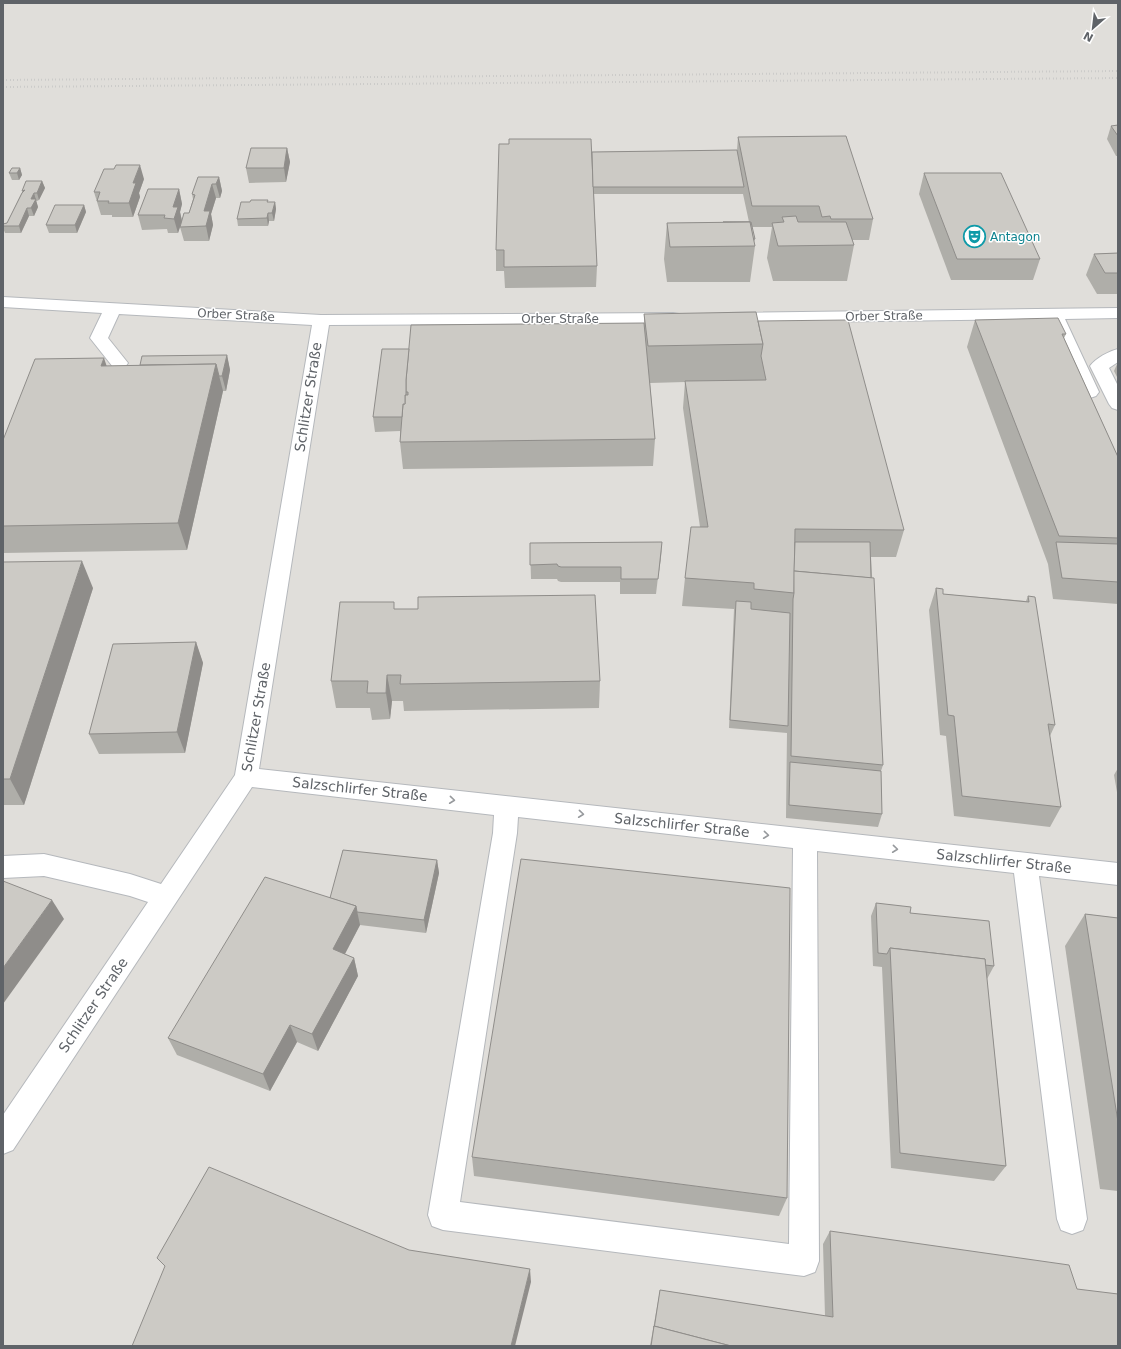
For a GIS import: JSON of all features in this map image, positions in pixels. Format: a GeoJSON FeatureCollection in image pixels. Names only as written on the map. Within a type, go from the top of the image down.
{"type":"FeatureCollection","features":[{"type":"Feature","properties":{"kind":"street","name":"Orber Straße"},"geometry":{"type":"LineString","coordinates":[[3,302],[321,320],[691,318]]}},
{"type":"Feature","properties":{"kind":"street"},"geometry":{"type":"LineString","coordinates":[[113,308],[99,338],[119,363]]}},
{"type":"Feature","properties":{"kind":"street","name":"Orber Straße"},"geometry":{"type":"LineString","coordinates":[[713,318],[1118,313]]}},
{"type":"Feature","properties":{"kind":"street"},"geometry":{"type":"LineString","coordinates":[[1054,314],[1090,392]]}},
{"type":"Feature","properties":{"kind":"street","name":"Schlitzer Straße"},"geometry":{"type":"LineString","coordinates":[[3,1140],[246,777],[321,320]]}},
{"type":"Feature","properties":{"kind":"street"},"geometry":{"type":"LineString","coordinates":[[1118,354],[1099,366],[1118,404]]}},
{"type":"Feature","properties":{"kind":"street","name":"Salzschlirfer Straße"},"geometry":{"type":"LineString","coordinates":[[246,777],[1118,874]]}},
{"type":"Feature","properties":{"kind":"street"},"geometry":{"type":"LineString","coordinates":[[507,806],[505,833],[443,1215],[804,1261],[806,839]]}},
{"type":"Feature","properties":{"kind":"street"},"geometry":{"type":"LineString","coordinates":[[1025,864],[1072,1219]]}},
{"type":"Feature","properties":{"kind":"street"},"geometry":{"type":"LineString","coordinates":[[3,867],[44,865],[130,885],[165,896]]}},
{"type":"Feature","properties":{"kind":"shaded area"},"geometry":{"type":"Polygon","coordinates":[[[3,3],[1118,3],[1118,1346],[3,1346],[3,3]]]}},
{"type":"Feature","properties":{"kind":"building"},"geometry":{"type":"Polygon","coordinates":[[[1118,125],[1118,136],[1111,126],[1118,125]]]}},
{"type":"Feature","properties":{"kind":"building"},"geometry":{"type":"Polygon","coordinates":[[[846,136],[873,219],[831,219],[830,216],[822,217],[819,206],[752,206],[738,137],[846,136]]]}},
{"type":"Feature","properties":{"kind":"building"},"geometry":{"type":"Polygon","coordinates":[[[509,139],[591,139],[597,266],[504,267],[504,250],[496,250],[499,144],[509,144],[509,139]]]}},
{"type":"Feature","properties":{"kind":"building"},"geometry":{"type":"Polygon","coordinates":[[[251,148],[287,148],[284,168],[246,168],[251,148]]]}},
{"type":"Feature","properties":{"kind":"building"},"geometry":{"type":"Polygon","coordinates":[[[737,150],[744,187],[593,187],[592,152],[737,150]]]}},
{"type":"Feature","properties":{"kind":"building"},"geometry":{"type":"Polygon","coordinates":[[[116,165],[140,165],[133,183],[136,183],[129,203],[108,203],[109,201],[97,201],[100,192],[94,192],[104,169],[114,169],[116,165]]]}},
{"type":"Feature","properties":{"kind":"building"},"geometry":{"type":"Polygon","coordinates":[[[12,168],[20,168],[17,173],[9,173],[12,168]]]}},
{"type":"Feature","properties":{"kind":"building","name":"Antagon"},"geometry":{"type":"Polygon","coordinates":[[[924,173],[1001,173],[1040,259],[957,259],[924,173]]]}},
{"type":"Feature","properties":{"kind":"building"},"geometry":{"type":"Polygon","coordinates":[[[198,177],[219,177],[216,184],[212,184],[204,211],[210,211],[206,226],[180,227],[184,213],[189,213],[195,195],[192,194],[198,177]]]}},
{"type":"Feature","properties":{"kind":"building"},"geometry":{"type":"Polygon","coordinates":[[[26,181],[42,181],[37,193],[34,193],[31,199],[36,199],[31,208],[27,208],[19,226],[3,226],[3,224],[7,223],[25,190],[22,191],[26,181]]]}},
{"type":"Feature","properties":{"kind":"building"},"geometry":{"type":"Polygon","coordinates":[[[148,189],[179,189],[173,207],[178,207],[174,219],[164,218],[165,215],[138,215],[148,189]]]}},
{"type":"Feature","properties":{"kind":"building"},"geometry":{"type":"Polygon","coordinates":[[[251,200],[268,200],[267,202],[275,202],[272,213],[268,213],[267,218],[237,219],[241,202],[250,202],[251,200]]]}},
{"type":"Feature","properties":{"kind":"building"},"geometry":{"type":"Polygon","coordinates":[[[55,205],[84,205],[75,225],[46,225],[55,205]]]}},
{"type":"Feature","properties":{"kind":"building"},"geometry":{"type":"Polygon","coordinates":[[[796,216],[798,222],[846,222],[854,245],[778,246],[772,223],[784,222],[782,217],[796,216]]]}},
{"type":"Feature","properties":{"kind":"building"},"geometry":{"type":"Polygon","coordinates":[[[750,222],[755,246],[670,247],[667,223],[750,222]]]}},
{"type":"Feature","properties":{"kind":"building"},"geometry":{"type":"Polygon","coordinates":[[[751,222],[755,239],[753,239],[751,222]]]}},
{"type":"Feature","properties":{"kind":"building"},"geometry":{"type":"Polygon","coordinates":[[[1118,253],[1118,273],[1105,273],[1094,254],[1118,253]]]}},
{"type":"Feature","properties":{"kind":"building"},"geometry":{"type":"Polygon","coordinates":[[[756,312],[763,344],[648,346],[644,314],[756,312]]]}},
{"type":"Feature","properties":{"kind":"building"},"geometry":{"type":"Polygon","coordinates":[[[1058,318],[1066,334],[1062,334],[1118,457],[1118,538],[1059,536],[975,320],[1058,318]]]}},
{"type":"Feature","properties":{"kind":"building"},"geometry":{"type":"Polygon","coordinates":[[[848,320],[904,530],[795,529],[794,593],[754,589],[754,583],[685,578],[691,527],[708,527],[685,381],[766,380],[761,356],[763,344],[758,321],[848,320]]]}},
{"type":"Feature","properties":{"kind":"building"},"geometry":{"type":"Polygon","coordinates":[[[644,323],[655,439],[400,442],[403,404],[405,404],[405,395],[408,395],[408,392],[406,392],[406,380],[411,325],[644,323]]]}},
{"type":"Feature","properties":{"kind":"building"},"geometry":{"type":"Polygon","coordinates":[[[382,349],[409,349],[406,395],[405,404],[403,404],[402,417],[373,417],[382,349]]]}},
{"type":"Feature","properties":{"kind":"building"},"geometry":{"type":"Polygon","coordinates":[[[227,355],[222,376],[219,376],[216,364],[140,365],[142,356],[227,355]]]}},
{"type":"Feature","properties":{"kind":"building"},"geometry":{"type":"Polygon","coordinates":[[[104,358],[101,366],[216,364],[178,523],[3,526],[3,440],[35,359],[104,358]]]}},
{"type":"Feature","properties":{"kind":"building"},"geometry":{"type":"Polygon","coordinates":[[[662,542],[658,579],[621,579],[621,567],[561,567],[557,564],[530,565],[530,543],[662,542]]]}},
{"type":"Feature","properties":{"kind":"building"},"geometry":{"type":"Polygon","coordinates":[[[795,542],[870,542],[871,578],[794,571],[795,542]]]}},
{"type":"Feature","properties":{"kind":"building"},"geometry":{"type":"Polygon","coordinates":[[[1056,542],[1118,544],[1118,582],[1062,578],[1056,542]]]}},
{"type":"Feature","properties":{"kind":"building"},"geometry":{"type":"Polygon","coordinates":[[[82,561],[10,779],[3,779],[3,562],[82,561]]]}},
{"type":"Feature","properties":{"kind":"building"},"geometry":{"type":"Polygon","coordinates":[[[794,571],[874,578],[883,765],[791,756],[794,571]]]}},
{"type":"Feature","properties":{"kind":"building"},"geometry":{"type":"Polygon","coordinates":[[[936,588],[943,589],[943,594],[1029,602],[1028,596],[1035,597],[1055,725],[1048,724],[1061,807],[962,796],[954,716],[948,715],[936,588]]]}},
{"type":"Feature","properties":{"kind":"building"},"geometry":{"type":"Polygon","coordinates":[[[595,595],[600,681],[400,684],[401,675],[387,675],[386,693],[367,693],[368,681],[331,681],[340,602],[394,602],[394,609],[418,609],[418,597],[595,595]]]}},
{"type":"Feature","properties":{"kind":"building"},"geometry":{"type":"Polygon","coordinates":[[[736,601],[751,602],[751,609],[790,613],[788,726],[730,720],[736,601]]]}},
{"type":"Feature","properties":{"kind":"building"},"geometry":{"type":"Polygon","coordinates":[[[196,642],[177,732],[89,734],[113,644],[196,642]]]}},
{"type":"Feature","properties":{"kind":"building"},"geometry":{"type":"Polygon","coordinates":[[[790,762],[881,771],[882,814],[789,805],[790,762]]]}},
{"type":"Feature","properties":{"kind":"building"},"geometry":{"type":"Polygon","coordinates":[[[343,850],[437,860],[424,920],[357,912],[356,906],[330,898],[343,850]]]}},
{"type":"Feature","properties":{"kind":"building"},"geometry":{"type":"Polygon","coordinates":[[[521,859],[790,888],[787,1198],[472,1157],[521,859]]]}},
{"type":"Feature","properties":{"kind":"building"},"geometry":{"type":"Polygon","coordinates":[[[265,877],[356,906],[333,949],[354,958],[312,1034],[290,1025],[263,1074],[168,1038],[265,877]]]}},
{"type":"Feature","properties":{"kind":"building"},"geometry":{"type":"Polygon","coordinates":[[[3,881],[52,900],[3,968],[3,881]]]}},
{"type":"Feature","properties":{"kind":"building"},"geometry":{"type":"Polygon","coordinates":[[[876,903],[911,907],[910,913],[989,921],[994,966],[985,965],[985,959],[890,948],[887,954],[878,953],[876,903]]]}},
{"type":"Feature","properties":{"kind":"building"},"geometry":{"type":"Polygon","coordinates":[[[1085,914],[1118,918],[1118,1122],[1085,914]]]}},
{"type":"Feature","properties":{"kind":"building"},"geometry":{"type":"Polygon","coordinates":[[[890,948],[985,959],[1006,1166],[900,1153],[890,948]]]}},
{"type":"Feature","properties":{"kind":"building"},"geometry":{"type":"Polygon","coordinates":[[[209,1167],[409,1250],[530,1269],[511,1346],[132,1346],[165,1266],[157,1258],[209,1167]]]}},
{"type":"Feature","properties":{"kind":"building"},"geometry":{"type":"Polygon","coordinates":[[[830,1231],[1069,1265],[1077,1289],[1118,1294],[1118,1346],[731,1346],[654,1326],[660,1290],[833,1317],[830,1231]]]}},
{"type":"Feature","properties":{"kind":"building"},"geometry":{"type":"Polygon","coordinates":[[[654,1326],[731,1346],[651,1346],[654,1326]]]}},
{"type":"Feature","properties":{"kind":"railway"},"geometry":{"type":"LineString","coordinates":[[3,80],[1118,71]]}},
{"type":"Feature","properties":{"kind":"railway"},"geometry":{"type":"LineString","coordinates":[[3,87],[1118,78]]}},
{"type":"Feature","properties":{"kind":"place","name":"Antagon"},"geometry":{"type":"Point","coordinates":[975,237]}}]}
